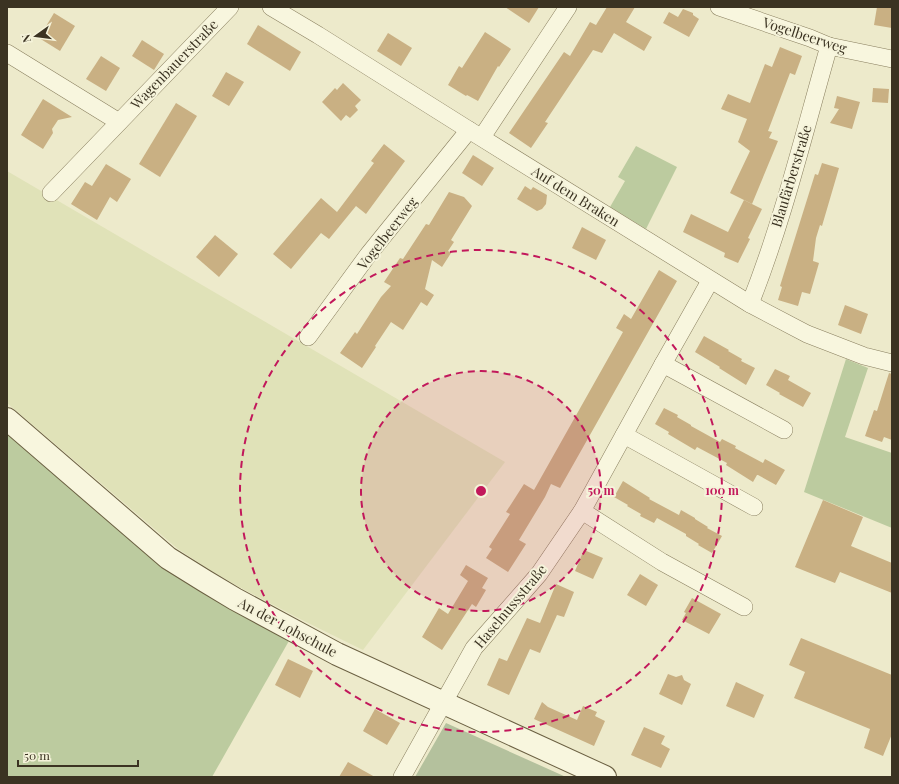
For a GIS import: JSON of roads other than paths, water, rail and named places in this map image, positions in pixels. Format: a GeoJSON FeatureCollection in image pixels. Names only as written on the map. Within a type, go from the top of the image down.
{"type":"FeatureCollection","features":[{"type":"Feature","properties":{"kind":"street","name":"Wagenbauerstraße"},"geometry":{"type":"LineString","coordinates":[[51,193],[230,7]]}},
{"type":"Feature","properties":{"kind":"street","name":"Auf dem Braken"},"geometry":{"type":"LineString","coordinates":[[271,7],[710,281],[750,304],[807,334],[864,356],[892,363]]}},
{"type":"Feature","properties":{"kind":"street","name":"Vogelbeerweg"},"geometry":{"type":"LineString","coordinates":[[308,337],[368,255],[475,134],[568,7]]}},
{"type":"Feature","properties":{"kind":"street","name":"Vogelbeerweg"},"geometry":{"type":"LineString","coordinates":[[719,7],[829,46],[892,58]]}},
{"type":"Feature","properties":{"kind":"street","name":"Blaufärberstraße"},"geometry":{"type":"LineString","coordinates":[[750,304],[761,276],[792,175],[829,46]]}},
{"type":"Feature","properties":{"kind":"street"},"geometry":{"type":"LineString","coordinates":[[7,53],[119,122]]}},
{"type":"Feature","properties":{"kind":"street","name":"Haselnussstraße"},"geometry":{"type":"LineString","coordinates":[[402,777],[474,648],[539,574],[582,511],[710,281]]}},
{"type":"Feature","properties":{"kind":"street"},"geometry":{"type":"LineString","coordinates":[[663,364],[784,430]]}},
{"type":"Feature","properties":{"kind":"street","name":"An der Lohschule"},"geometry":{"type":"LineString","coordinates":[[7,419],[168,558],[235,599],[337,654],[605,777]]}},
{"type":"Feature","properties":{"kind":"street"},"geometry":{"type":"LineString","coordinates":[[624,435],[754,507]]}},
{"type":"Feature","properties":{"kind":"street"},"geometry":{"type":"LineString","coordinates":[[582,511],[662,562],[744,607]]}}]}
